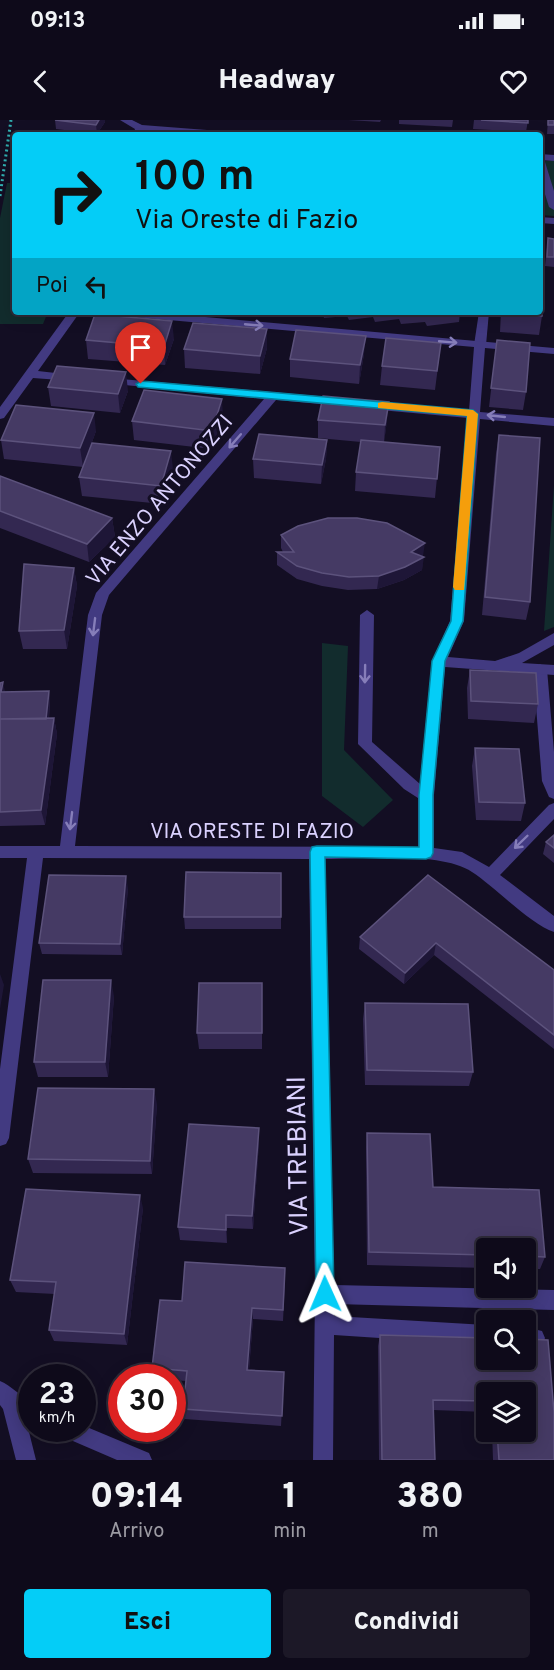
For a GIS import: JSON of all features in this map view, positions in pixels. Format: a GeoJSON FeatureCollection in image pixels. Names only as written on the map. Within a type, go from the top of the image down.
{"type":"FeatureCollection","features":[{"type":"Feature","properties":{"kind":"street"},"geometry":{"type":"LineString","coordinates":[[125,120],[139,132]]}},
{"type":"Feature","properties":{"kind":"street"},"geometry":{"type":"LineString","coordinates":[[543,170],[554,207]]}},
{"type":"Feature","properties":{"kind":"street"},"geometry":{"type":"LineString","coordinates":[[0,415],[73,315]]}},
{"type":"Feature","properties":{"kind":"street"},"geometry":{"type":"LineString","coordinates":[[145,315],[554,351]]}},
{"type":"Feature","properties":{"kind":"street"},"geometry":{"type":"LineString","coordinates":[[426,853],[426,795],[439,661],[457,621],[473,414],[484,315]]}},
{"type":"Feature","properties":{"kind":"street"},"geometry":{"type":"LineString","coordinates":[[32,374],[554,422]]}},
{"type":"Feature","properties":{"kind":"street","name":"VIA ENZO ANTONOZZI"},"geometry":{"type":"LineString","coordinates":[[68,852],[95,615],[103,593],[273,396]]}},
{"type":"Feature","properties":{"kind":"street"},"geometry":{"type":"LineString","coordinates":[[367,615],[365,744],[409,785],[426,795]]}},
{"type":"Feature","properties":{"kind":"street"},"geometry":{"type":"LineString","coordinates":[[495,666],[524,657],[554,638]]}},
{"type":"Feature","properties":{"kind":"street"},"geometry":{"type":"LineString","coordinates":[[439,661],[547,670],[549,781],[554,793]]}},
{"type":"Feature","properties":{"kind":"street"},"geometry":{"type":"LineString","coordinates":[[490,877],[502,860],[554,809]]}},
{"type":"Feature","properties":{"kind":"street","name":"VIA ORESTE DI FAZIO"},"geometry":{"type":"LineString","coordinates":[[0,852],[426,853],[456,857],[476,866],[554,925]]}},
{"type":"Feature","properties":{"kind":"street"},"geometry":{"type":"LineString","coordinates":[[0,1138],[36,852]]}},
{"type":"Feature","properties":{"kind":"street","name":"VIA TREBIANI"},"geometry":{"type":"LineString","coordinates":[[317,852],[325,1294],[323,1460]]}},
{"type":"Feature","properties":{"kind":"street"},"geometry":{"type":"LineString","coordinates":[[325,1294],[554,1300]]}},
{"type":"Feature","properties":{"kind":"street"},"geometry":{"type":"LineString","coordinates":[[325,1325],[476,1334]]}},
{"type":"Feature","properties":{"kind":"street"},"geometry":{"type":"LineString","coordinates":[[6,1397],[26,1460]]}},
{"type":"Feature","properties":{"kind":"street"},"geometry":{"type":"LineString","coordinates":[[96,1441],[141,1460]]}},
{"type":"Feature","properties":{"kind":"path"},"geometry":{"type":"LineString","coordinates":[[0,196],[11,120]]}},
{"type":"Feature","properties":{"kind":"green space"},"geometry":{"type":"Polygon","coordinates":[[[543,161],[554,161],[554,216],[543,215],[543,161]]]}},
{"type":"Feature","properties":{"kind":"green space"},"geometry":{"type":"Polygon","coordinates":[[[7,183],[12,183],[12,315],[47,315],[43,324],[0,324],[0,218],[7,183]]]}},
{"type":"Feature","properties":{"kind":"green space"},"geometry":{"type":"Polygon","coordinates":[[[554,485],[554,627],[544,631],[554,485]]]}},
{"type":"Feature","properties":{"kind":"green space"},"geometry":{"type":"Polygon","coordinates":[[[322,643],[348,646],[344,750],[393,800],[363,827],[322,796],[322,643]]]}},
{"type":"Feature","properties":{"kind":"building"},"geometry":{"type":"Polygon","coordinates":[[[55,120],[99,120],[96,125],[55,120]]]}},
{"type":"Feature","properties":{"kind":"building"},"geometry":{"type":"Polygon","coordinates":[[[481,120],[528,120],[528,123],[481,120]]]}},
{"type":"Feature","properties":{"kind":"building"},"geometry":{"type":"Polygon","coordinates":[[[548,120],[554,120],[554,125],[548,125],[548,120]]]}},
{"type":"Feature","properties":{"kind":"building"},"geometry":{"type":"Polygon","coordinates":[[[548,238],[554,239],[554,257],[547,257],[548,238]]]}},
{"type":"Feature","properties":{"kind":"building"},"geometry":{"type":"Polygon","coordinates":[[[95,315],[172,321],[164,347],[86,340],[95,315]]]}},
{"type":"Feature","properties":{"kind":"building"},"geometry":{"type":"Polygon","coordinates":[[[193,323],[267,329],[260,356],[184,349],[193,323]]]}},
{"type":"Feature","properties":{"kind":"building"},"geometry":{"type":"Polygon","coordinates":[[[296,330],[366,336],[360,365],[290,359],[296,330]]]}},
{"type":"Feature","properties":{"kind":"building"},"geometry":{"type":"Polygon","coordinates":[[[386,338],[441,343],[437,371],[382,366],[386,338]]]}},
{"type":"Feature","properties":{"kind":"building"},"geometry":{"type":"Polygon","coordinates":[[[497,340],[530,343],[526,392],[491,388],[497,340]]]}},
{"type":"Feature","properties":{"kind":"building"},"geometry":{"type":"Polygon","coordinates":[[[57,366],[126,372],[118,394],[48,387],[57,366]]]}},
{"type":"Feature","properties":{"kind":"building"},"geometry":{"type":"Polygon","coordinates":[[[144,390],[222,399],[212,431],[132,421],[144,390]]]}},
{"type":"Feature","properties":{"kind":"building"},"geometry":{"type":"Polygon","coordinates":[[[323,396],[389,402],[385,425],[318,420],[323,396]]]}},
{"type":"Feature","properties":{"kind":"building"},"geometry":{"type":"Polygon","coordinates":[[[16,405],[94,413],[80,448],[1,440],[16,405]]]}},
{"type":"Feature","properties":{"kind":"building"},"geometry":{"type":"Polygon","coordinates":[[[259,434],[327,440],[322,465],[253,459],[259,434]]]}},
{"type":"Feature","properties":{"kind":"building"},"geometry":{"type":"Polygon","coordinates":[[[499,435],[540,438],[530,602],[485,597],[499,435]]]}},
{"type":"Feature","properties":{"kind":"building"},"geometry":{"type":"Polygon","coordinates":[[[361,440],[440,447],[437,479],[356,472],[361,440]]]}},
{"type":"Feature","properties":{"kind":"building"},"geometry":{"type":"Polygon","coordinates":[[[92,443],[171,451],[161,486],[79,477],[92,443]]]}},
{"type":"Feature","properties":{"kind":"building"},"geometry":{"type":"Polygon","coordinates":[[[0,476],[112,518],[87,544],[0,511],[0,476]]]}},
{"type":"Feature","properties":{"kind":"building"},"geometry":{"type":"Polygon","coordinates":[[[328,518],[357,518],[387,523],[425,543],[411,552],[424,557],[405,567],[379,576],[349,577],[297,566],[277,552],[294,552],[281,535],[298,526],[328,518]]]}},
{"type":"Feature","properties":{"kind":"building"},"geometry":{"type":"Polygon","coordinates":[[[24,564],[74,568],[64,630],[19,631],[24,564]]]}},
{"type":"Feature","properties":{"kind":"building"},"geometry":{"type":"Polygon","coordinates":[[[470,670],[536,673],[538,704],[471,701],[470,670]]]}},
{"type":"Feature","properties":{"kind":"building"},"geometry":{"type":"Polygon","coordinates":[[[3,682],[1,692],[49,691],[46,719],[0,719],[0,683],[3,682]]]}},
{"type":"Feature","properties":{"kind":"building"},"geometry":{"type":"Polygon","coordinates":[[[54,718],[41,810],[0,812],[0,719],[54,718]]]}},
{"type":"Feature","properties":{"kind":"building"},"geometry":{"type":"Polygon","coordinates":[[[475,748],[519,749],[525,803],[479,802],[475,748]]]}},
{"type":"Feature","properties":{"kind":"building"},"geometry":{"type":"Polygon","coordinates":[[[554,835],[554,848],[546,842],[554,835]]]}},
{"type":"Feature","properties":{"kind":"building"},"geometry":{"type":"Polygon","coordinates":[[[186,872],[281,873],[281,917],[184,917],[186,872]]]}},
{"type":"Feature","properties":{"kind":"building"},"geometry":{"type":"Polygon","coordinates":[[[49,875],[126,876],[120,944],[39,943],[49,875]]]}},
{"type":"Feature","properties":{"kind":"building"},"geometry":{"type":"Polygon","coordinates":[[[428,875],[554,970],[554,1035],[436,943],[405,973],[360,937],[428,875]]]}},
{"type":"Feature","properties":{"kind":"building"},"geometry":{"type":"Polygon","coordinates":[[[43,980],[111,980],[105,1062],[34,1062],[43,980]]]}},
{"type":"Feature","properties":{"kind":"building"},"geometry":{"type":"Polygon","coordinates":[[[199,983],[262,983],[262,1033],[197,1033],[199,983]]]}},
{"type":"Feature","properties":{"kind":"building"},"geometry":{"type":"Polygon","coordinates":[[[365,1003],[468,1004],[473,1072],[367,1070],[365,1003]]]}},
{"type":"Feature","properties":{"kind":"building"},"geometry":{"type":"Polygon","coordinates":[[[38,1088],[154,1089],[150,1161],[28,1159],[38,1088]]]}},
{"type":"Feature","properties":{"kind":"building"},"geometry":{"type":"Polygon","coordinates":[[[189,1124],[259,1128],[252,1216],[226,1215],[226,1230],[178,1227],[189,1124]]]}},
{"type":"Feature","properties":{"kind":"building"},"geometry":{"type":"Polygon","coordinates":[[[367,1133],[430,1134],[433,1187],[539,1190],[545,1257],[536,1257],[536,1238],[476,1238],[476,1255],[369,1252],[367,1133]]]}},
{"type":"Feature","properties":{"kind":"building"},"geometry":{"type":"Polygon","coordinates":[[[26,1189],[140,1195],[124,1334],[49,1330],[56,1282],[10,1280],[26,1189]]]}},
{"type":"Feature","properties":{"kind":"building"},"geometry":{"type":"Polygon","coordinates":[[[185,1262],[285,1268],[283,1310],[252,1308],[247,1370],[284,1372],[282,1416],[186,1409],[186,1364],[152,1364],[160,1300],[182,1301],[185,1262]]]}},
{"type":"Feature","properties":{"kind":"building"},"geometry":{"type":"Polygon","coordinates":[[[380,1335],[476,1338],[476,1370],[536,1370],[536,1339],[548,1340],[554,1412],[554,1460],[499,1460],[498,1442],[536,1442],[536,1382],[476,1382],[476,1401],[433,1400],[435,1460],[382,1460],[380,1335]]]}},
{"type":"Feature","properties":{"kind":"slow traffic"},"geometry":{"type":"LineString","coordinates":[[382,406],[473,414],[459,587]]}},
{"type":"Feature","properties":{"kind":"route"},"geometry":{"type":"LineString","coordinates":[[141,384],[473,414],[457,621],[439,661],[426,795],[426,853],[317,852],[325,1294]]}}]}
